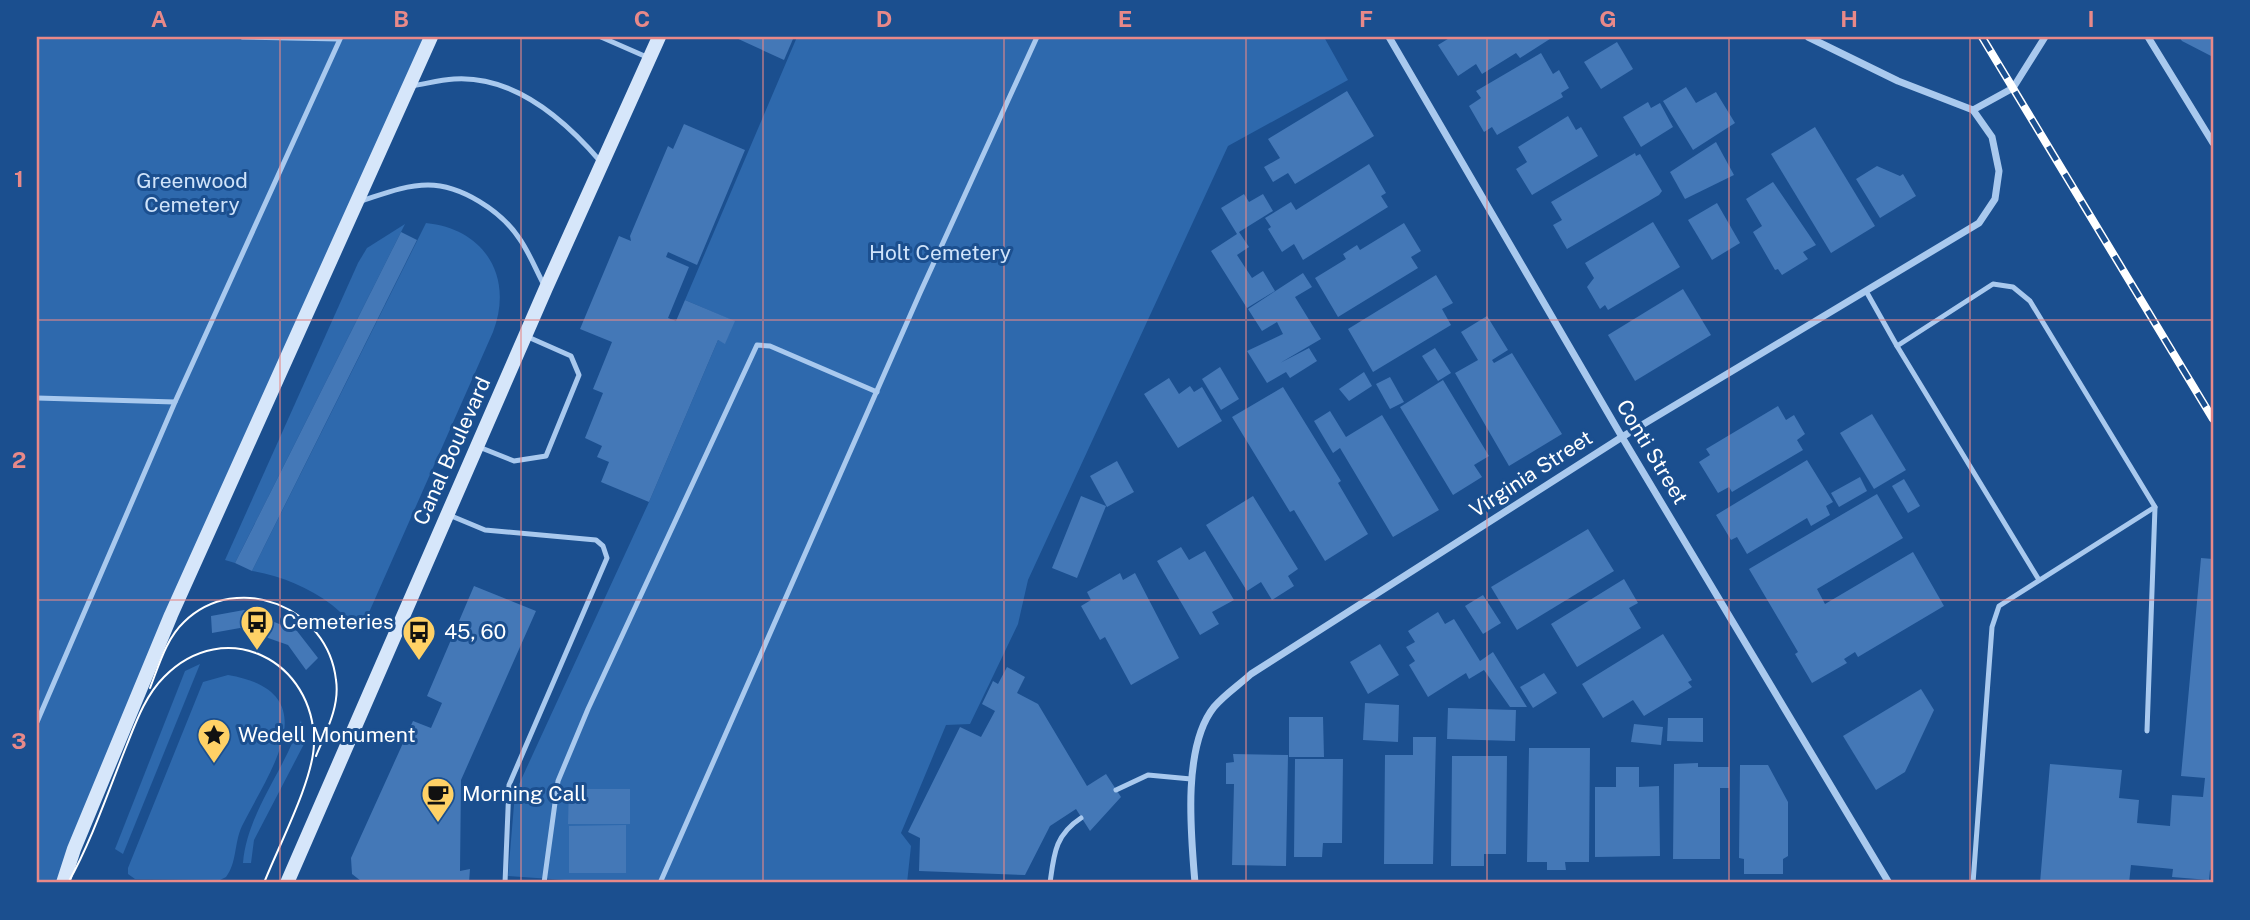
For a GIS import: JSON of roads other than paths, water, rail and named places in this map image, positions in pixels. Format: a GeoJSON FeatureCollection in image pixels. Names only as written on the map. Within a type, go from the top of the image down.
{"type":"FeatureCollection","features":[{"type":"Feature","properties":{"kind":"main road"},"geometry":{"type":"LineString","coordinates":[[63,883],[74,849],[171,615],[431,37]]}},
{"type":"Feature","properties":{"kind":"main road","name":"Canal Boulevard"},"geometry":{"type":"LineString","coordinates":[[287,883],[545,288],[659,37]]}},
{"type":"Feature","properties":{"kind":"street","name":"Conti Street"},"geometry":{"type":"LineString","coordinates":[[1389,37],[1622,437],[1889,883]]}},
{"type":"Feature","properties":{"kind":"street"},"geometry":{"type":"LineString","coordinates":[[1808,37],[1898,81],[1973,110],[2013,88],[2045,37]]}},
{"type":"Feature","properties":{"kind":"street"},"geometry":{"type":"LineString","coordinates":[[2148,37],[2213,143]]}},
{"type":"Feature","properties":{"kind":"street","name":"Virginia Street"},"geometry":{"type":"LineString","coordinates":[[1195,883],[1191,779],[1198,744],[1213,708],[1251,674],[1622,437],[1979,223],[1995,199],[1999,171],[1992,138],[1973,110]]}},
{"type":"Feature","properties":{"kind":"lane"},"geometry":{"type":"LineString","coordinates":[[37,722],[175,402],[340,38],[242,37]]}},
{"type":"Feature","properties":{"kind":"lane"},"geometry":{"type":"LineString","coordinates":[[601,37],[649,58]]}},
{"type":"Feature","properties":{"kind":"lane"},"geometry":{"type":"LineString","coordinates":[[660,883],[1037,37]]}},
{"type":"Feature","properties":{"kind":"lane"},"geometry":{"type":"LineString","coordinates":[[409,86],[456,79],[488,83],[516,93],[549,109],[571,128],[602,164]]}},
{"type":"Feature","properties":{"kind":"lane"},"geometry":{"type":"LineString","coordinates":[[358,202],[399,188],[431,185],[465,194],[493,211],[518,237],[545,288]]}},
{"type":"Feature","properties":{"kind":"lane"},"geometry":{"type":"LineString","coordinates":[[1897,346],[1993,285],[2013,287],[2030,301],[2155,507],[2147,731]]}},
{"type":"Feature","properties":{"kind":"lane"},"geometry":{"type":"LineString","coordinates":[[1866,291],[2039,580]]}},
{"type":"Feature","properties":{"kind":"lane"},"geometry":{"type":"LineString","coordinates":[[477,446],[514,461],[546,456],[579,375],[571,356],[525,336]]}},
{"type":"Feature","properties":{"kind":"lane"},"geometry":{"type":"LineString","coordinates":[[544,883],[558,781],[593,697],[757,345],[770,346],[877,392]]}},
{"type":"Feature","properties":{"kind":"lane"},"geometry":{"type":"LineString","coordinates":[[37,398],[175,402]]}},
{"type":"Feature","properties":{"kind":"lane"},"geometry":{"type":"LineString","coordinates":[[1973,883],[1992,627],[1999,606],[2155,507]]}},
{"type":"Feature","properties":{"kind":"lane"},"geometry":{"type":"LineString","coordinates":[[447,514],[485,530],[596,540],[603,546],[607,558],[509,785],[505,883]]}},
{"type":"Feature","properties":{"kind":"lane"},"geometry":{"type":"LineString","coordinates":[[1116,790],[1148,775],[1191,779]]}},
{"type":"Feature","properties":{"kind":"lane"},"geometry":{"type":"LineString","coordinates":[[1050,883],[1053,853],[1060,836],[1081,817]]}},
{"type":"Feature","properties":{"kind":"tram line"},"geometry":{"type":"LineString","coordinates":[[150,688],[172,636],[184,622],[206,607],[229,599],[254,598],[277,604],[299,616],[316,633],[329,654],[336,680],[334,709],[316,756]]}},
{"type":"Feature","properties":{"kind":"tram line"},"geometry":{"type":"LineString","coordinates":[[68,883],[151,692],[164,677],[188,659],[213,650],[239,649],[262,656],[283,670],[300,689],[310,714],[314,744],[308,776],[264,883]]}},
{"type":"Feature","properties":{"kind":"railway"},"geometry":{"type":"LineString","coordinates":[[1982,37],[2213,419]]}},
{"type":"Feature","properties":{"kind":"place","name":"Cemeteries"},"geometry":{"type":"Point","coordinates":[257,652]}},
{"type":"Feature","properties":{"kind":"place","name":"45, 60"},"geometry":{"type":"Point","coordinates":[419,662]}},
{"type":"Feature","properties":{"kind":"place","name":"Wedell Monument"},"geometry":{"type":"Point","coordinates":[214,765]}},
{"type":"Feature","properties":{"kind":"place","name":"Morning Call"},"geometry":{"type":"Point","coordinates":[438,824]}},
{"type":"Feature","properties":{"kind":"park label","name":"Greenwood Cemetery"},"geometry":{"type":"Point","coordinates":[192,193]}},
{"type":"Feature","properties":{"kind":"park label","name":"Holt Cemetery"},"geometry":{"type":"Point","coordinates":[940,253]}}]}
